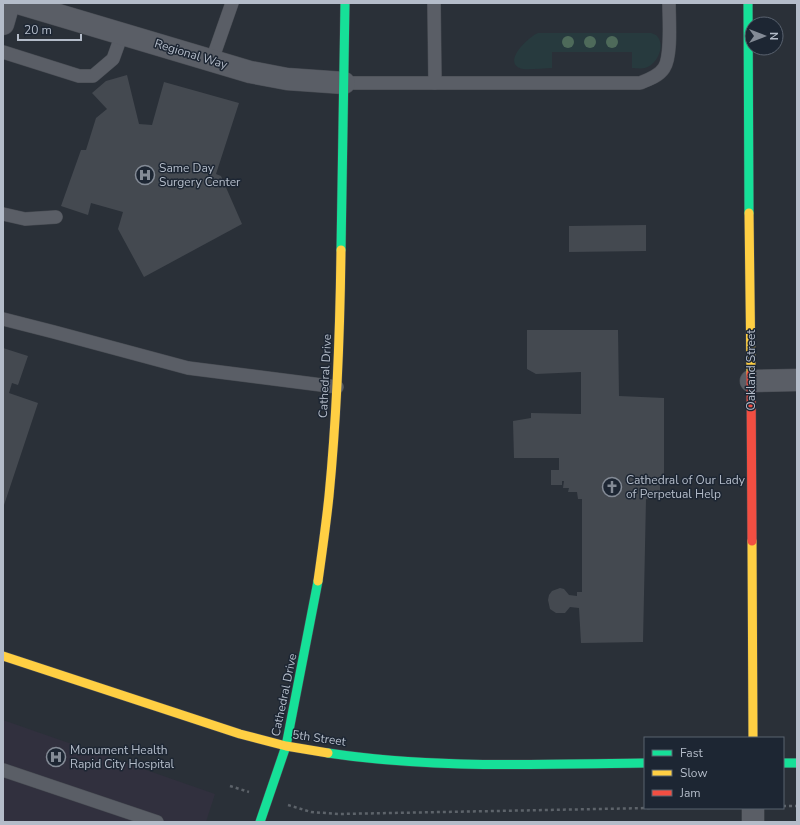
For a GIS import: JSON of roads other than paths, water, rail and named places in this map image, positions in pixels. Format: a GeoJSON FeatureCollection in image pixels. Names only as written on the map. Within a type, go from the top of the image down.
{"type":"FeatureCollection","features":[{"type":"Feature","properties":{"kind":"main road","name":"Cathedral Drive"},"geometry":{"type":"LineString","coordinates":[[260,822],[286,746],[316,595],[329,497],[338,387],[342,263],[345,3]]}},
{"type":"Feature","properties":{"kind":"main road","name":"Oakland Street"},"geometry":{"type":"LineString","coordinates":[[748,3],[753,737]]}},
{"type":"Feature","properties":{"kind":"main road","name":"5th Street"},"geometry":{"type":"LineString","coordinates":[[3,656],[242,734],[286,746],[362,756],[462,764],[644,763]]}},
{"type":"Feature","properties":{"kind":"main road"},"geometry":{"type":"LineString","coordinates":[[784,763],[797,763]]}},
{"type":"Feature","properties":{"kind":"street"},"geometry":{"type":"LineString","coordinates":[[3,24],[9,3]]}},
{"type":"Feature","properties":{"kind":"street","name":"Regional Way"},"geometry":{"type":"LineString","coordinates":[[18,3],[45,7],[122,34],[250,72],[287,79],[344,83]]}},
{"type":"Feature","properties":{"kind":"street"},"geometry":{"type":"LineString","coordinates":[[751,381],[797,380]]}},
{"type":"Feature","properties":{"kind":"street"},"geometry":{"type":"LineString","coordinates":[[753,809],[753,822]]}},
{"type":"Feature","properties":{"kind":"lane"},"geometry":{"type":"LineString","coordinates":[[212,60],[232,3]]}},
{"type":"Feature","properties":{"kind":"lane"},"geometry":{"type":"LineString","coordinates":[[434,3],[435,83]]}},
{"type":"Feature","properties":{"kind":"lane"},"geometry":{"type":"LineString","coordinates":[[344,83],[640,83],[653,77],[664,69],[669,56],[669,3]]}},
{"type":"Feature","properties":{"kind":"lane"},"geometry":{"type":"LineString","coordinates":[[3,52],[79,76],[93,76],[113,59],[122,34]]}},
{"type":"Feature","properties":{"kind":"lane"},"geometry":{"type":"LineString","coordinates":[[3,214],[25,219],[56,218]]}},
{"type":"Feature","properties":{"kind":"lane"},"geometry":{"type":"LineString","coordinates":[[3,319],[188,368],[338,387]]}},
{"type":"Feature","properties":{"kind":"lane"},"geometry":{"type":"LineString","coordinates":[[3,770],[157,822]]}},
{"type":"Feature","properties":{"kind":"place","name":"Same Day Surgery Center"},"geometry":{"type":"Point","coordinates":[145,175]}},
{"type":"Feature","properties":{"kind":"place","name":"Cathedral of Our Lady of Perpetual Help"},"geometry":{"type":"Point","coordinates":[612,487]}},
{"type":"Feature","properties":{"kind":"place","name":"Monument Health Rapid City Hospital"},"geometry":{"type":"Point","coordinates":[56,757]}}]}
